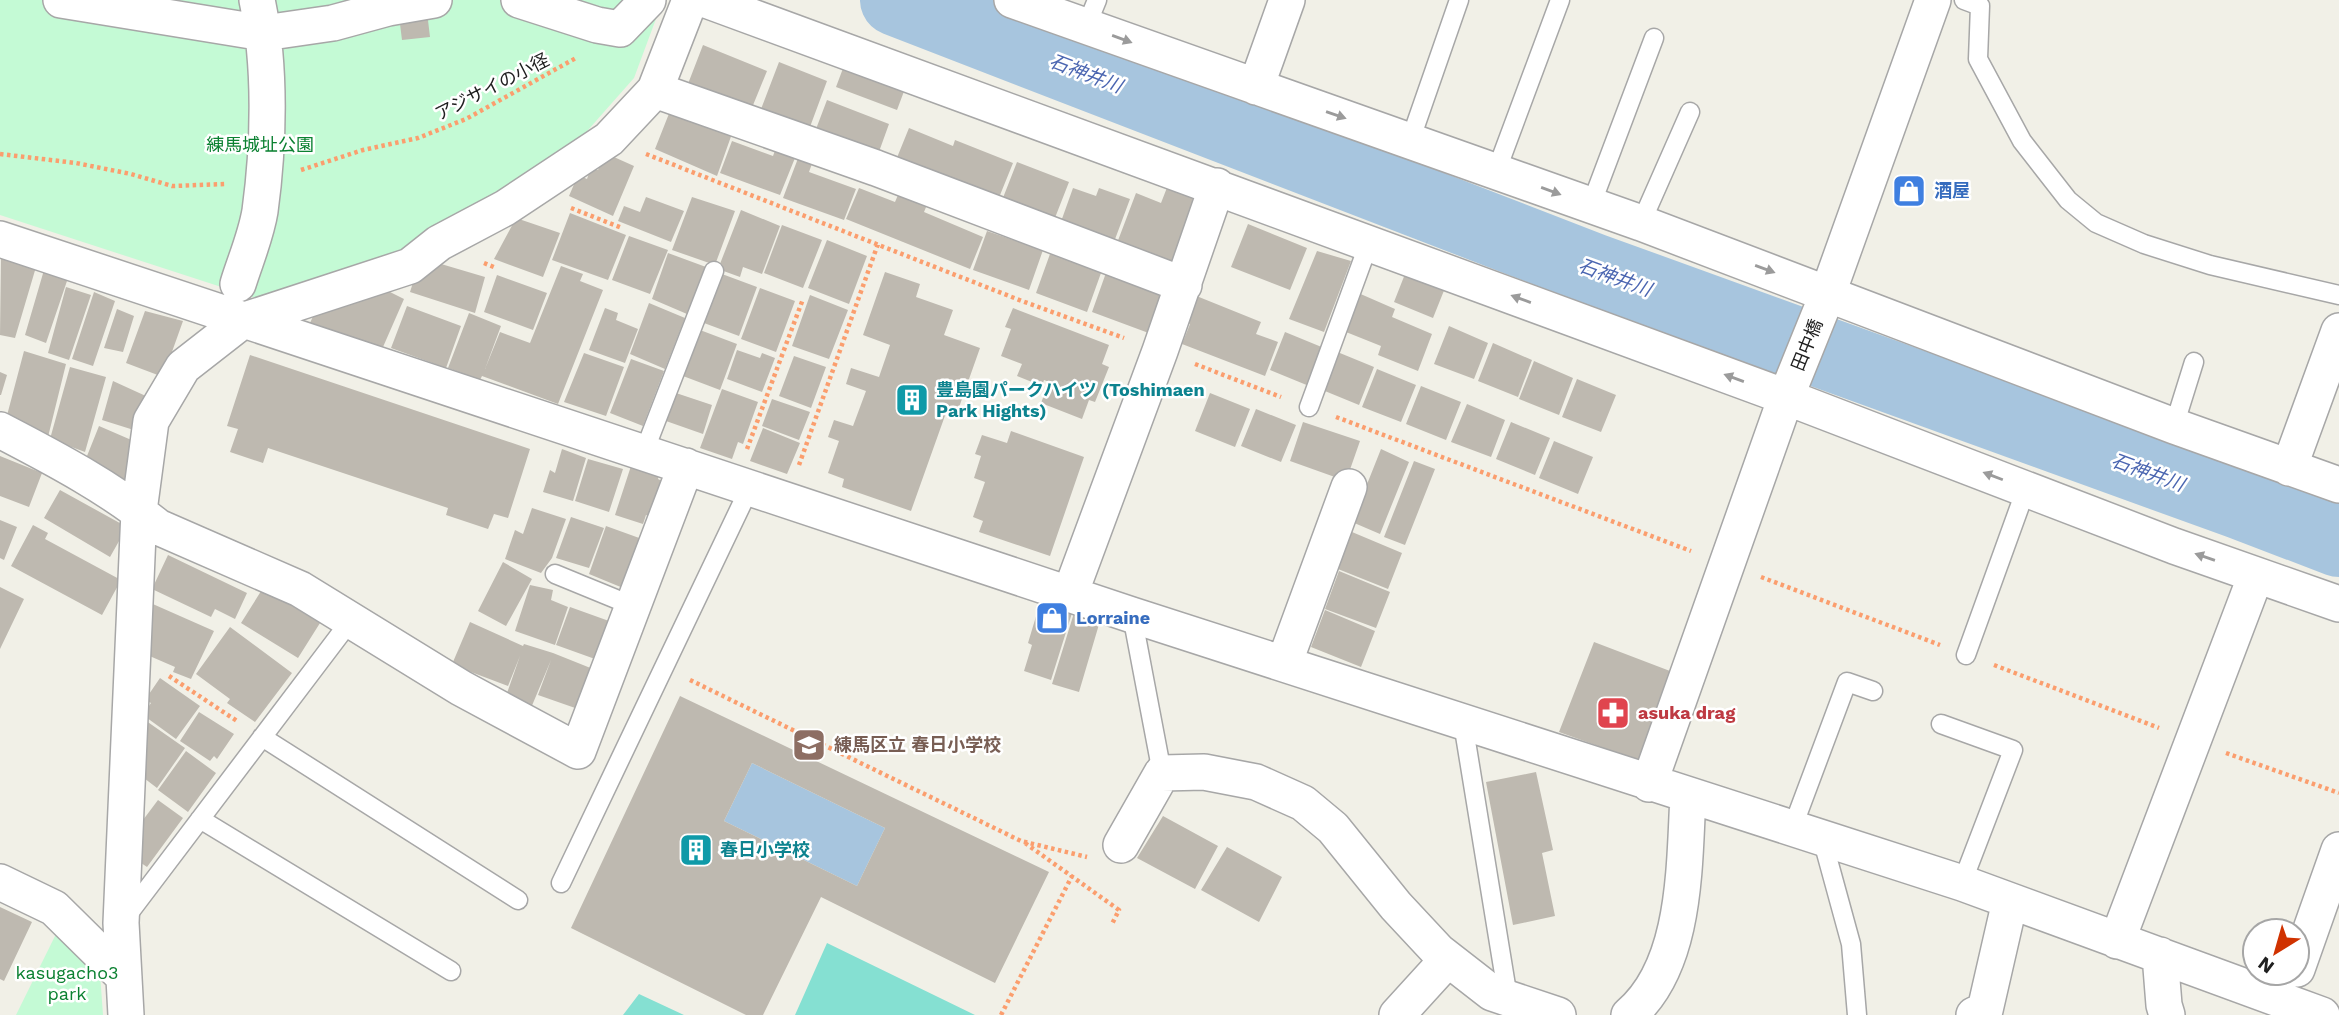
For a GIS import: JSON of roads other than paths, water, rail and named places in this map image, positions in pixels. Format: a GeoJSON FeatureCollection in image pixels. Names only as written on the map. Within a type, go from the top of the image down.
{"type":"FeatureCollection","features":[{"type":"Feature","properties":{"kind":"street"},"geometry":{"type":"LineString","coordinates":[[61,0],[333,23],[388,8],[434,0]]}},
{"type":"Feature","properties":{"kind":"street"},"geometry":{"type":"LineString","coordinates":[[519,0],[597,25],[620,29],[648,0],[693,6],[1217,186],[1786,397],[2174,546],[2339,604]]}},
{"type":"Feature","properties":{"kind":"street"},"geometry":{"type":"LineString","coordinates":[[1012,0],[1092,13],[1256,87],[1641,223],[2174,426],[2339,485]]}},
{"type":"Feature","properties":{"kind":"street"},"geometry":{"type":"LineString","coordinates":[[1256,87],[1287,0]]}},
{"type":"Feature","properties":{"kind":"street","name":"田中橋"},"geometry":{"type":"LineString","coordinates":[[1649,783],[1786,397],[1828,293],[1933,0]]}},
{"type":"Feature","properties":{"kind":"street"},"geometry":{"type":"LineString","coordinates":[[126,1015],[121,923],[139,511],[151,422],[183,367],[242,321],[410,266],[439,243],[505,208],[609,139],[655,90],[693,6]]}},
{"type":"Feature","properties":{"kind":"street"},"geometry":{"type":"LineString","coordinates":[[238,284],[259,214],[263,179],[266,127],[260,17]]}},
{"type":"Feature","properties":{"kind":"street"},"geometry":{"type":"LineString","coordinates":[[655,90],[876,168],[1184,285]]}},
{"type":"Feature","properties":{"kind":"street"},"geometry":{"type":"LineString","coordinates":[[1070,594],[1184,285],[1217,186]]}},
{"type":"Feature","properties":{"kind":"street"},"geometry":{"type":"LineString","coordinates":[[0,240],[1132,615],[1962,883],[2117,941],[2160,955],[2241,971]]}},
{"type":"Feature","properties":{"kind":"street"},"geometry":{"type":"LineString","coordinates":[[2289,468],[2339,331]]}},
{"type":"Feature","properties":{"kind":"street"},"geometry":{"type":"LineString","coordinates":[[0,430],[44,453],[139,511],[158,527],[300,590],[461,688],[578,751],[686,466]]}},
{"type":"Feature","properties":{"kind":"street"},"geometry":{"type":"LineString","coordinates":[[1284,664],[1349,488]]}},
{"type":"Feature","properties":{"kind":"street"},"geometry":{"type":"LineString","coordinates":[[2117,941],[2256,575]]}},
{"type":"Feature","properties":{"kind":"street"},"geometry":{"type":"LineString","coordinates":[[1121,845],[1162,772],[1204,772],[1256,782],[1303,803],[1332,828],[1396,906],[1438,951],[1492,993],[1558,1015]]}},
{"type":"Feature","properties":{"kind":"street"},"geometry":{"type":"LineString","coordinates":[[1629,1015],[1639,1006],[1666,962],[1681,902],[1688,796]]}},
{"type":"Feature","properties":{"kind":"street"},"geometry":{"type":"LineString","coordinates":[[2311,930],[2339,850]]}},
{"type":"Feature","properties":{"kind":"street"},"geometry":{"type":"LineString","coordinates":[[0,882],[54,908],[124,977]]}},
{"type":"Feature","properties":{"kind":"street"},"geometry":{"type":"LineString","coordinates":[[1974,1015],[1985,1010],[2010,901]]}},
{"type":"Feature","properties":{"kind":"street"},"geometry":{"type":"LineString","coordinates":[[2160,955],[2167,1015]]}},
{"type":"Feature","properties":{"kind":"street"},"geometry":{"type":"LineString","coordinates":[[1397,1015],[1448,959]]}},
{"type":"Feature","properties":{"kind":"street"},"geometry":{"type":"LineString","coordinates":[[2298,987],[2322,1015]]}},
{"type":"Feature","properties":{"kind":"lane"},"geometry":{"type":"LineString","coordinates":[[1410,141],[1459,0]]}},
{"type":"Feature","properties":{"kind":"lane"},"geometry":{"type":"LineString","coordinates":[[1496,172],[1560,0]]}},
{"type":"Feature","properties":{"kind":"lane"},"geometry":{"type":"LineString","coordinates":[[1964,0],[1980,6],[1978,59],[2022,141],[2068,200],[2095,223],[2144,244],[2210,265],[2339,295]]}},
{"type":"Feature","properties":{"kind":"lane"},"geometry":{"type":"LineString","coordinates":[[1591,205],[1654,37]]}},
{"type":"Feature","properties":{"kind":"lane"},"geometry":{"type":"LineString","coordinates":[[1641,223],[1690,111]]}},
{"type":"Feature","properties":{"kind":"lane"},"geometry":{"type":"LineString","coordinates":[[1308,407],[1369,243]]}},
{"type":"Feature","properties":{"kind":"lane"},"geometry":{"type":"LineString","coordinates":[[644,452],[714,271]]}},
{"type":"Feature","properties":{"kind":"lane"},"geometry":{"type":"LineString","coordinates":[[2174,426],[2194,362]]}},
{"type":"Feature","properties":{"kind":"lane"},"geometry":{"type":"LineString","coordinates":[[561,883],[664,668],[742,485]]}},
{"type":"Feature","properties":{"kind":"lane"},"geometry":{"type":"LineString","coordinates":[[1966,655],[2026,489]]}},
{"type":"Feature","properties":{"kind":"lane"},"geometry":{"type":"LineString","coordinates":[[555,574],[633,606]]}},
{"type":"Feature","properties":{"kind":"lane"},"geometry":{"type":"LineString","coordinates":[[1132,615],[1162,772]]}},
{"type":"Feature","properties":{"kind":"lane"},"geometry":{"type":"LineString","coordinates":[[121,923],[351,620]]}},
{"type":"Feature","properties":{"kind":"lane"},"geometry":{"type":"LineString","coordinates":[[1857,1015],[1851,944],[1807,834],[1847,682],[1873,691]]}},
{"type":"Feature","properties":{"kind":"lane"},"geometry":{"type":"LineString","coordinates":[[1462,723],[1508,999]]}},
{"type":"Feature","properties":{"kind":"lane"},"geometry":{"type":"LineString","coordinates":[[1941,724],[2013,750],[1962,883]]}},
{"type":"Feature","properties":{"kind":"lane"},"geometry":{"type":"LineString","coordinates":[[262,737],[518,900]]}},
{"type":"Feature","properties":{"kind":"lane"},"geometry":{"type":"LineString","coordinates":[[200,818],[452,971]]}},
{"type":"Feature","properties":{"kind":"waterway","name":"石神井川"},"geometry":{"type":"LineString","coordinates":[[896,0],[1593,269],[2339,541]]}},
{"type":"Feature","properties":{"kind":"place","name":"酒屋"},"geometry":{"type":"Point","coordinates":[1909,191]}},
{"type":"Feature","properties":{"kind":"place","name":"豊島園パークハイツ (Toshimaen Park Hights)"},"geometry":{"type":"Point","coordinates":[912,400]}},
{"type":"Feature","properties":{"kind":"place","name":"Lorraine"},"geometry":{"type":"Point","coordinates":[1052,618]}},
{"type":"Feature","properties":{"kind":"place","name":"asuka drag"},"geometry":{"type":"Point","coordinates":[1613,713]}},
{"type":"Feature","properties":{"kind":"place","name":"練馬区立 春日小学校"},"geometry":{"type":"Point","coordinates":[809,745]}},
{"type":"Feature","properties":{"kind":"place","name":"春日小学校"},"geometry":{"type":"Point","coordinates":[696,850]}},
{"type":"Feature","properties":{"kind":"park label","name":"練馬城址公園"},"geometry":{"type":"Point","coordinates":[260,145]}},
{"type":"Feature","properties":{"kind":"park label","name":"kasugacho3 park"},"geometry":{"type":"Point","coordinates":[67,983]}}]}
